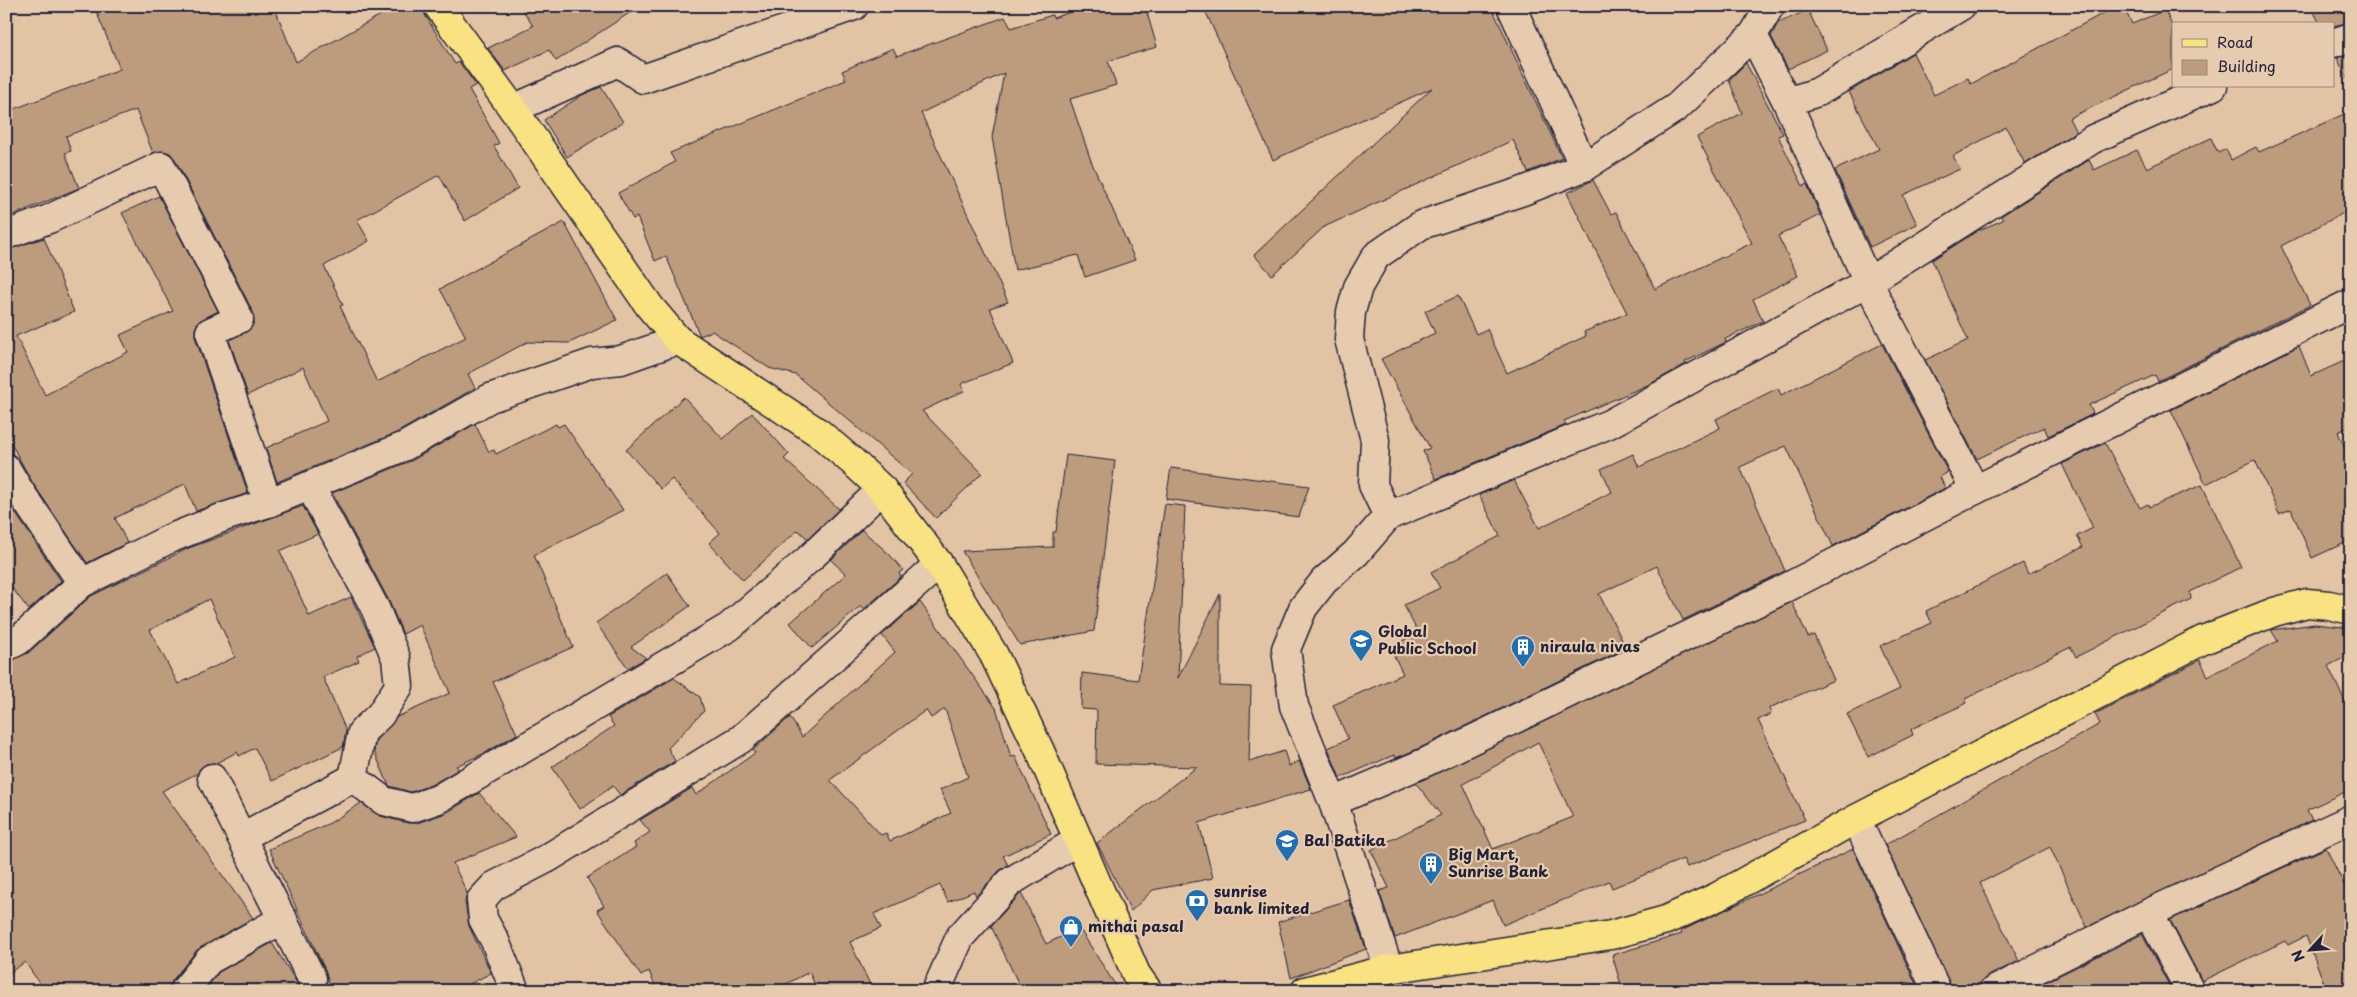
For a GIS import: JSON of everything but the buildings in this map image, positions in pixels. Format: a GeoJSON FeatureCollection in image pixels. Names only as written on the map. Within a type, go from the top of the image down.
{"type":"FeatureCollection","features":[{"type":"Feature","properties":{"kind":"main road"},"geometry":{"type":"LineString","coordinates":[[438,6],[465,40],[514,109],[650,306],[678,340],[819,433],[882,490],[939,564],[994,655],[1040,751],[1136,974],[1148,991]]}},
{"type":"Feature","properties":{"kind":"main road"},"geometry":{"type":"LineString","coordinates":[[1305,991],[1389,969],[1611,935],[1666,920],[1717,897],[1856,819],[2202,640],[2274,612],[2307,603],[2351,610]]}},
{"type":"Feature","properties":{"kind":"street"},"geometry":{"type":"LineString","coordinates":[[514,109],[618,62],[643,79],[854,6]]}},
{"type":"Feature","properties":{"kind":"street"},"geometry":{"type":"LineString","coordinates":[[1511,6],[1584,167]]}},
{"type":"Feature","properties":{"kind":"street"},"geometry":{"type":"LineString","coordinates":[[1388,516],[1373,485],[1375,440],[1349,339],[1350,312],[1358,287],[1376,256],[1421,225],[1523,191],[1584,167],[1677,107],[1752,35],[1770,6]]}},
{"type":"Feature","properties":{"kind":"street"},"geometry":{"type":"LineString","coordinates":[[1787,102],[1818,92],[1961,6]]}},
{"type":"Feature","properties":{"kind":"street"},"geometry":{"type":"LineString","coordinates":[[1752,35],[1787,102],[1868,282],[1975,490]]}},
{"type":"Feature","properties":{"kind":"street"},"geometry":{"type":"LineString","coordinates":[[2334,43],[2351,37]]}},
{"type":"Feature","properties":{"kind":"street"},"geometry":{"type":"LineString","coordinates":[[1389,969],[1333,802],[1294,706],[1286,649],[1303,608],[1324,581],[1356,553],[1388,516],[1609,424],[1868,282],[2093,140],[2209,88]]}},
{"type":"Feature","properties":{"kind":"street"},"geometry":{"type":"LineString","coordinates":[[6,235],[49,219],[161,166],[240,319],[210,332],[268,503]]}},
{"type":"Feature","properties":{"kind":"street"},"geometry":{"type":"LineString","coordinates":[[1333,802],[1426,762],[1780,591],[1975,490],[2351,303]]}},
{"type":"Feature","properties":{"kind":"street"},"geometry":{"type":"LineString","coordinates":[[10,637],[82,583],[169,539],[268,503],[406,446],[490,398],[592,363],[621,360],[678,340]]}},
{"type":"Feature","properties":{"kind":"street"},"geometry":{"type":"LineString","coordinates":[[6,468],[82,583]]}},
{"type":"Feature","properties":{"kind":"street"},"geometry":{"type":"LineString","coordinates":[[310,486],[375,608],[396,658],[399,686],[380,715],[362,732],[353,778]]}},
{"type":"Feature","properties":{"kind":"street"},"geometry":{"type":"LineString","coordinates":[[353,778],[384,801],[412,808],[438,799],[729,627],[810,558],[882,490]]}},
{"type":"Feature","properties":{"kind":"street"},"geometry":{"type":"LineString","coordinates":[[515,991],[495,941],[483,919],[481,900],[494,886],[548,858],[741,739],[939,564]]}},
{"type":"Feature","properties":{"kind":"street"},"geometry":{"type":"LineString","coordinates":[[212,778],[312,978]]}},
{"type":"Feature","properties":{"kind":"street"},"geometry":{"type":"LineString","coordinates":[[242,837],[353,778]]}},
{"type":"Feature","properties":{"kind":"street"},"geometry":{"type":"LineString","coordinates":[[1856,819],[1937,991]]}},
{"type":"Feature","properties":{"kind":"street"},"geometry":{"type":"LineString","coordinates":[[1993,991],[2149,913],[2351,819]]}},
{"type":"Feature","properties":{"kind":"street"},"geometry":{"type":"LineString","coordinates":[[936,991],[960,937],[1010,882],[1077,840]]}},
{"type":"Feature","properties":{"kind":"street"},"geometry":{"type":"LineString","coordinates":[[2149,913],[2190,991]]}},
{"type":"Feature","properties":{"kind":"street"},"geometry":{"type":"LineString","coordinates":[[184,991],[209,960],[283,919]]}},
{"type":"Feature","properties":{"kind":"place","name":"Global Public School"},"geometry":{"type":"Point","coordinates":[1361,662]}},
{"type":"Feature","properties":{"kind":"place","name":"niraula nivas"},"geometry":{"type":"Point","coordinates":[1523,668]}},
{"type":"Feature","properties":{"kind":"place","name":"Bal Batika"},"geometry":{"type":"Point","coordinates":[1287,862]}},
{"type":"Feature","properties":{"kind":"place","name":"Big Mart, Sunrise Bank"},"geometry":{"type":"Point","coordinates":[1431,885]}},
{"type":"Feature","properties":{"kind":"place","name":"sunrise bank limited"},"geometry":{"type":"Point","coordinates":[1197,922]}},
{"type":"Feature","properties":{"kind":"place","name":"mithai pasal"},"geometry":{"type":"Point","coordinates":[1071,948]}}]}
